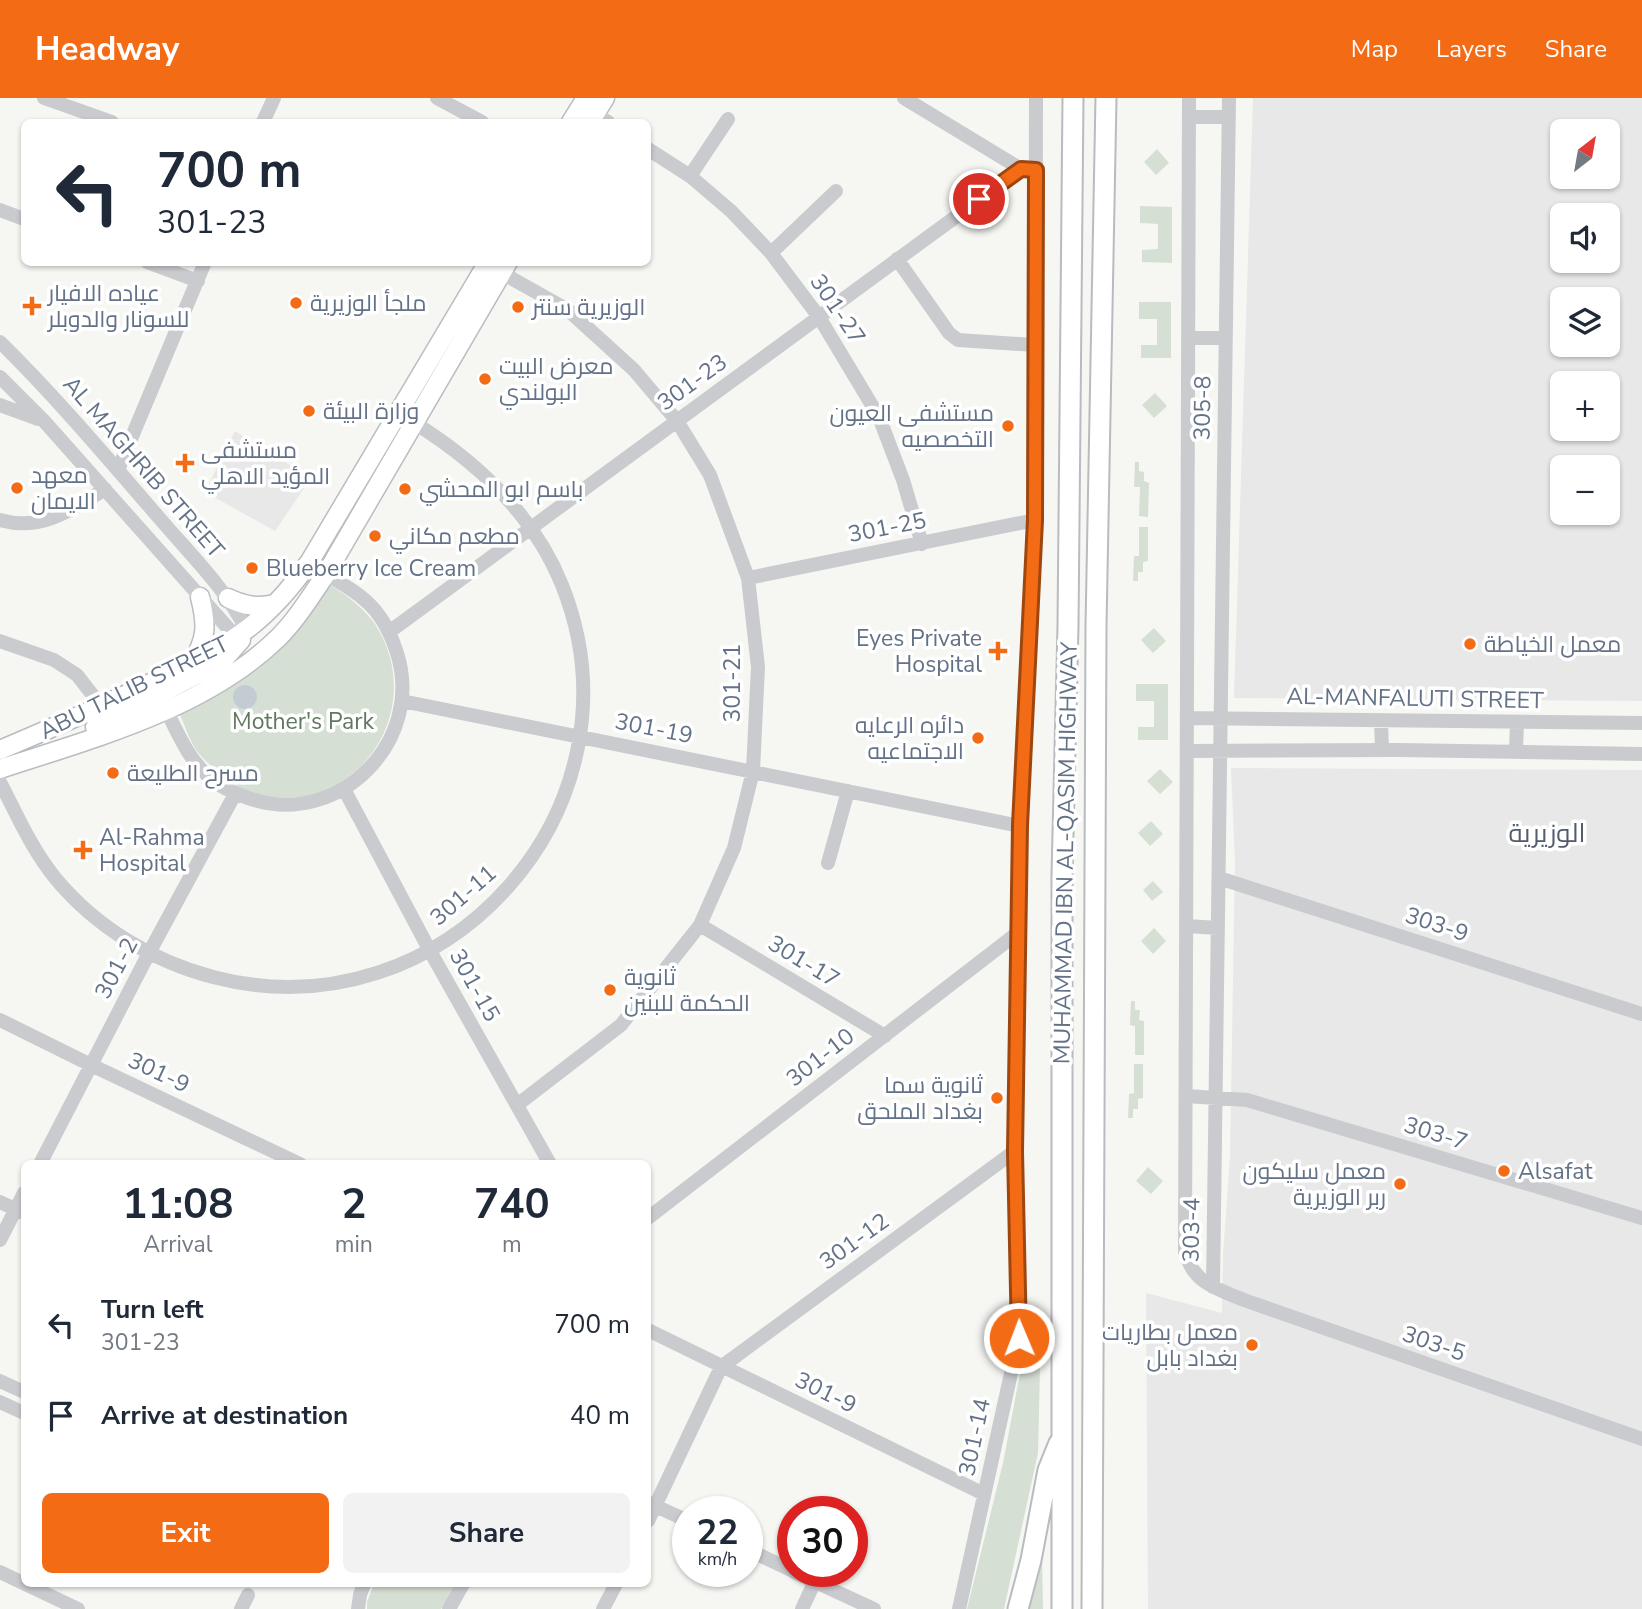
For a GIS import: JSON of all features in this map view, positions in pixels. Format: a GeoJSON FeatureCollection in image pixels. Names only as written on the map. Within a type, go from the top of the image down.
{"type":"FeatureCollection","features":[{"type":"Feature","properties":{"kind":"highway","name":"MUHAMMAD IBN AL-QASIM HIGHWAY"},"geometry":{"type":"LineString","coordinates":[[1062,1609],[1062,876],[1068,640],[1073,98]]}},
{"type":"Feature","properties":{"kind":"highway","name":"MUHAMMAD IBN AL-QASIM HIGHWAY"},"geometry":{"type":"LineString","coordinates":[[1092,1609],[1096,639],[1105,98]]}},
{"type":"Feature","properties":{"kind":"highway"},"geometry":{"type":"LineString","coordinates":[[1018,1609],[1031,1560],[1048,1470],[1063,1432]]}},
{"type":"Feature","properties":{"kind":"main road"},"geometry":{"type":"LineString","coordinates":[[573,119],[586,98]]}},
{"type":"Feature","properties":{"kind":"main road"},"geometry":{"type":"LineString","coordinates":[[598,119],[605,98]]}},
{"type":"Feature","properties":{"kind":"main road","name":"ABU TALIB STREET"},"geometry":{"type":"LineString","coordinates":[[0,769],[70,746],[166,709],[211,687],[251,661],[279,637],[326,574],[413,422],[491,266]]}},
{"type":"Feature","properties":{"kind":"main road","name":"ABU TALIB STREET"},"geometry":{"type":"LineString","coordinates":[[5,744],[102,706],[192,663],[241,635],[275,604],[296,583],[491,266]]}},
{"type":"Feature","properties":{"kind":"main road"},"geometry":{"type":"LineString","coordinates":[[192,663],[202,644],[206,628],[200,597]]}},
{"type":"Feature","properties":{"kind":"main road"},"geometry":{"type":"LineString","coordinates":[[228,598],[249,607],[275,604]]}},
{"type":"Feature","properties":{"kind":"main road"},"geometry":{"type":"LineString","coordinates":[[70,746],[97,726],[210,668],[225,657],[241,635],[249,643],[262,643],[279,637]]}},
{"type":"Feature","properties":{"kind":"street"},"geometry":{"type":"LineString","coordinates":[[44,98],[104,119]]}},
{"type":"Feature","properties":{"kind":"street"},"geometry":{"type":"LineString","coordinates":[[264,119],[274,98]]}},
{"type":"Feature","properties":{"kind":"street"},"geometry":{"type":"LineString","coordinates":[[437,98],[476,119]]}},
{"type":"Feature","properties":{"kind":"street"},"geometry":{"type":"LineString","coordinates":[[904,98],[1028,169]]}},
{"type":"Feature","properties":{"kind":"street","name":"301-14"},"geometry":{"type":"LineString","coordinates":[[959,1609],[1019,1338],[1015,1151],[1020,825],[1035,520],[1035,345],[1028,169],[1036,98]]}},
{"type":"Feature","properties":{"kind":"street","name":"305-8"},"geometry":{"type":"LineString","coordinates":[[1187,718],[1189,98]]}},
{"type":"Feature","properties":{"kind":"street","name":"305-8"},"geometry":{"type":"LineString","coordinates":[[1221,719],[1229,98]]}},
{"type":"Feature","properties":{"kind":"street"},"geometry":{"type":"LineString","coordinates":[[1189,117],[1229,117]]}},
{"type":"Feature","properties":{"kind":"street"},"geometry":{"type":"LineString","coordinates":[[690,176],[728,119]]}},
{"type":"Feature","properties":{"kind":"street","name":"301-27"},"geometry":{"type":"LineString","coordinates":[[651,151],[690,176],[731,211],[771,253],[819,317],[879,417],[903,480],[922,544]]}},
{"type":"Feature","properties":{"kind":"street","name":"301-23"},"geometry":{"type":"LineString","coordinates":[[389,632],[897,260],[1028,169]]}},
{"type":"Feature","properties":{"kind":"street"},"geometry":{"type":"LineString","coordinates":[[771,253],[836,191]]}},
{"type":"Feature","properties":{"kind":"street"},"geometry":{"type":"LineString","coordinates":[[0,210],[21,218]]}},
{"type":"Feature","properties":{"kind":"street"},"geometry":{"type":"LineString","coordinates":[[897,260],[949,333],[958,340],[1035,345]]}},
{"type":"Feature","properties":{"kind":"street"},"geometry":{"type":"LineString","coordinates":[[158,266],[198,281]]}},
{"type":"Feature","properties":{"kind":"street"},"geometry":{"type":"LineString","coordinates":[[118,470],[204,266]]}},
{"type":"Feature","properties":{"kind":"street","name":"301-21"},"geometry":{"type":"LineString","coordinates":[[494,266],[568,310],[634,370],[677,421],[710,475],[748,578],[758,667],[753,771],[734,848],[700,925],[621,1024],[517,1105]]}},
{"type":"Feature","properties":{"kind":"street"},"geometry":{"type":"LineString","coordinates":[[1188,338],[1226,338]]}},
{"type":"Feature","properties":{"kind":"street","name":"AL MAGHRIB STREET"},"geometry":{"type":"LineString","coordinates":[[2,349],[27,368],[228,598],[241,635]]}},
{"type":"Feature","properties":{"kind":"street","name":"AL MAGHRIB STREET"},"geometry":{"type":"LineString","coordinates":[[0,377],[44,421],[200,597],[241,635]]}},
{"type":"Feature","properties":{"kind":"street"},"geometry":{"type":"LineString","coordinates":[[0,405],[44,421]]}},
{"type":"Feature","properties":{"kind":"street","name":"301-11"},"geometry":{"type":"LineString","coordinates":[[0,782],[31,842],[61,884],[97,920],[149,953],[221,979],[260,985],[298,986],[344,982],[366,976],[430,951],[463,930],[492,905],[529,862],[549,828],[561,802],[576,755],[582,714],[582,670],[575,627],[553,565],[530,528],[482,473],[444,442],[413,422]]}},
{"type":"Feature","properties":{"kind":"street"},"geometry":{"type":"LineString","coordinates":[[0,520],[38,523],[63,515],[104,489]]}},
{"type":"Feature","properties":{"kind":"street","name":"301-25"},"geometry":{"type":"LineString","coordinates":[[748,578],[1035,520]]}},
{"type":"Feature","properties":{"kind":"street"},"geometry":{"type":"LineString","coordinates":[[166,709],[189,756],[210,779],[235,794],[261,802],[289,805],[320,799],[344,789],[368,771],[386,748],[397,725],[402,701],[401,665],[389,632],[366,600],[326,574]]}},
{"type":"Feature","properties":{"kind":"street"},"geometry":{"type":"LineString","coordinates":[[0,641],[54,660],[77,675],[102,706]]}},
{"type":"Feature","properties":{"kind":"street","name":"301-19"},"geometry":{"type":"LineString","coordinates":[[402,701],[1020,825]]}},
{"type":"Feature","properties":{"kind":"street","name":"AL-MANFALUTI STREET"},"geometry":{"type":"LineString","coordinates":[[1187,718],[1642,723]]}},
{"type":"Feature","properties":{"kind":"street","name":"303-4"},"geometry":{"type":"LineString","coordinates":[[1187,718],[1185,1252],[1193,1272],[1213,1287],[1221,719]]}},
{"type":"Feature","properties":{"kind":"street"},"geometry":{"type":"LineString","coordinates":[[1381,721],[1382,750]]}},
{"type":"Feature","properties":{"kind":"street"},"geometry":{"type":"LineString","coordinates":[[1516,752],[1517,722]]}},
{"type":"Feature","properties":{"kind":"street"},"geometry":{"type":"LineString","coordinates":[[1188,751],[1382,750],[1642,754]]}},
{"type":"Feature","properties":{"kind":"street","name":"301-15"},"geometry":{"type":"LineString","coordinates":[[344,789],[430,951],[548,1160]]}},
{"type":"Feature","properties":{"kind":"street"},"geometry":{"type":"LineString","coordinates":[[828,863],[848,790]]}},
{"type":"Feature","properties":{"kind":"street","name":"301-2"},"geometry":{"type":"LineString","coordinates":[[42,1160],[235,794]]}},
{"type":"Feature","properties":{"kind":"street","name":"303-9"},"geometry":{"type":"LineString","coordinates":[[1219,878],[1642,1014]]}},
{"type":"Feature","properties":{"kind":"street","name":"301-17"},"geometry":{"type":"LineString","coordinates":[[700,925],[885,1036]]}},
{"type":"Feature","properties":{"kind":"street"},"geometry":{"type":"LineString","coordinates":[[1187,926],[1218,928]]}},
{"type":"Feature","properties":{"kind":"street","name":"301-10"},"geometry":{"type":"LineString","coordinates":[[651,1216],[1020,931]]}},
{"type":"Feature","properties":{"kind":"street","name":"301-9"},"geometry":{"type":"LineString","coordinates":[[0,1020],[292,1160]]}},
{"type":"Feature","properties":{"kind":"street","name":"303-7"},"geometry":{"type":"LineString","coordinates":[[1186,1096],[1247,1100],[1642,1218]]}},
{"type":"Feature","properties":{"kind":"street","name":"301-12"},"geometry":{"type":"LineString","coordinates":[[721,1367],[1015,1151]]}},
{"type":"Feature","properties":{"kind":"street"},"geometry":{"type":"LineString","coordinates":[[0,1202],[20,1211],[0,1240]]}},
{"type":"Feature","properties":{"kind":"street","name":"303-5"},"geometry":{"type":"LineString","coordinates":[[1213,1287],[1263,1308],[1642,1439]]}},
{"type":"Feature","properties":{"kind":"street","name":"301-9"},"geometry":{"type":"LineString","coordinates":[[651,1332],[984,1494]]}},
{"type":"Feature","properties":{"kind":"street"},"geometry":{"type":"LineString","coordinates":[[672,1514],[651,1504],[721,1367]]}},
{"type":"Feature","properties":{"kind":"street"},"geometry":{"type":"LineString","coordinates":[[0,1381],[21,1391]]}},
{"type":"Feature","properties":{"kind":"street"},"geometry":{"type":"LineString","coordinates":[[0,1402],[21,1412]]}},
{"type":"Feature","properties":{"kind":"street"},"geometry":{"type":"LineString","coordinates":[[0,1572],[21,1582]]}},
{"type":"Feature","properties":{"kind":"street"},"geometry":{"type":"LineString","coordinates":[[32,1587],[78,1609]]}},
{"type":"Feature","properties":{"kind":"street"},"geometry":{"type":"LineString","coordinates":[[358,1609],[363,1587]]}},
{"type":"Feature","properties":{"kind":"street"},"geometry":{"type":"LineString","coordinates":[[449,1609],[461,1587]]}},
{"type":"Feature","properties":{"kind":"street"},"geometry":{"type":"LineString","coordinates":[[603,1609],[614,1587]]}},
{"type":"Feature","properties":{"kind":"street"},"geometry":{"type":"LineString","coordinates":[[802,1609],[812,1587]]}},
{"type":"Feature","properties":{"kind":"street"},"geometry":{"type":"LineString","coordinates":[[828,1587],[874,1609]]}},
{"type":"Feature","properties":{"kind":"street"},"geometry":{"type":"LineString","coordinates":[[241,1609],[248,1595]]}},
{"type":"Feature","properties":{"kind":"shaded area"},"geometry":{"type":"Polygon","coordinates":[[[1253,98],[1642,98],[1642,701],[1234,698],[1253,98]]]}},
{"type":"Feature","properties":{"kind":"shaded area"},"geometry":{"type":"Polygon","coordinates":[[[235,431],[311,478],[275,531],[205,492],[235,431]]]}},
{"type":"Feature","properties":{"kind":"shaded area"},"geometry":{"type":"Polygon","coordinates":[[[245,685],[256,692],[257,697],[250,708],[245,709],[234,702],[233,697],[240,686],[245,685]]]}},
{"type":"Feature","properties":{"kind":"shaded area"},"geometry":{"type":"Polygon","coordinates":[[[1231,768],[1642,770],[1642,1609],[1148,1609],[1146,1293],[1222,1313],[1230,1158],[1235,862],[1231,768]]]}},
{"type":"Feature","properties":{"kind":"green space"},"geometry":{"type":"Polygon","coordinates":[[[1157,149],[1169,163],[1156,175],[1144,162],[1157,149]]]}},
{"type":"Feature","properties":{"kind":"green space"},"geometry":{"type":"Polygon","coordinates":[[[1140,206],[1172,207],[1172,263],[1142,262],[1142,250],[1158,249],[1158,224],[1140,223],[1140,206]]]}},
{"type":"Feature","properties":{"kind":"green space"},"geometry":{"type":"Polygon","coordinates":[[[1139,302],[1171,302],[1171,358],[1141,358],[1141,345],[1157,345],[1157,319],[1139,319],[1139,302]]]}},
{"type":"Feature","properties":{"kind":"green space"},"geometry":{"type":"Polygon","coordinates":[[[1155,393],[1167,406],[1154,418],[1142,405],[1155,393]]]}},
{"type":"Feature","properties":{"kind":"green space"},"geometry":{"type":"Polygon","coordinates":[[[1135,462],[1139,462],[1139,471],[1144,472],[1144,481],[1149,483],[1148,517],[1139,516],[1140,487],[1134,487],[1135,462]]]}},
{"type":"Feature","properties":{"kind":"green space"},"geometry":{"type":"Polygon","coordinates":[[[1139,527],[1148,527],[1148,561],[1143,562],[1143,572],[1138,572],[1138,581],[1133,581],[1134,556],[1139,556],[1139,527]]]}},
{"type":"Feature","properties":{"kind":"green space","name":"Mother's Park"},"geometry":{"type":"Polygon","coordinates":[[[327,583],[365,612],[386,644],[394,687],[386,728],[376,747],[362,764],[345,779],[329,788],[312,794],[284,798],[247,790],[229,780],[199,753],[178,710],[196,703],[327,583]]]}},
{"type":"Feature","properties":{"kind":"green space"},"geometry":{"type":"Polygon","coordinates":[[[1154,628],[1166,641],[1153,653],[1141,640],[1154,628]]]}},
{"type":"Feature","properties":{"kind":"green space"},"geometry":{"type":"Polygon","coordinates":[[[1136,684],[1168,684],[1168,740],[1138,740],[1138,727],[1154,727],[1154,701],[1136,701],[1136,684]]]}},
{"type":"Feature","properties":{"kind":"green space"},"geometry":{"type":"Polygon","coordinates":[[[1160,769],[1173,782],[1160,794],[1147,781],[1160,769]]]}},
{"type":"Feature","properties":{"kind":"green space"},"geometry":{"type":"Polygon","coordinates":[[[1151,821],[1163,834],[1150,846],[1138,833],[1151,821]]]}},
{"type":"Feature","properties":{"kind":"green space"},"geometry":{"type":"Polygon","coordinates":[[[1153,881],[1163,892],[1152,901],[1143,890],[1153,881]]]}},
{"type":"Feature","properties":{"kind":"green space"},"geometry":{"type":"Polygon","coordinates":[[[1154,928],[1166,941],[1153,954],[1141,941],[1154,928]]]}},
{"type":"Feature","properties":{"kind":"green space"},"geometry":{"type":"Polygon","coordinates":[[[1131,1001],[1135,1001],[1135,1010],[1140,1010],[1139,1020],[1144,1021],[1144,1055],[1135,1055],[1135,1026],[1130,1025],[1131,1001]]]}},
{"type":"Feature","properties":{"kind":"green space"},"geometry":{"type":"Polygon","coordinates":[[[1134,1064],[1143,1064],[1143,1098],[1138,1099],[1138,1109],[1133,1109],[1133,1118],[1128,1118],[1129,1094],[1134,1093],[1134,1064]]]}},
{"type":"Feature","properties":{"kind":"green space"},"geometry":{"type":"Polygon","coordinates":[[[1148,1167],[1163,1181],[1151,1194],[1136,1181],[1148,1167]]]}},
{"type":"Feature","properties":{"kind":"green space"},"geometry":{"type":"Polygon","coordinates":[[[1021,1368],[1040,1368],[1038,1453],[1004,1609],[967,1609],[1003,1463],[1021,1368]]]}},
{"type":"Feature","properties":{"kind":"green space"},"geometry":{"type":"Polygon","coordinates":[[[1042,1555],[1043,1609],[1029,1609],[1042,1555]]]}},
{"type":"Feature","properties":{"kind":"green space"},"geometry":{"type":"Polygon","coordinates":[[[373,1587],[453,1587],[441,1609],[367,1609],[373,1587]]]}},
{"type":"Feature","properties":{"kind":"place","name":"ملجأ الوزيرية"},"geometry":{"type":"Point","coordinates":[296,303]}},
{"type":"Feature","properties":{"kind":"place","name":"عياده الافيار للسونار والدوبلر"},"geometry":{"type":"Point","coordinates":[32,306]}},
{"type":"Feature","properties":{"kind":"place","name":"الوزيرية سنتر"},"geometry":{"type":"Point","coordinates":[518,307]}},
{"type":"Feature","properties":{"kind":"place","name":"معرض البيت البولندي"},"geometry":{"type":"Point","coordinates":[485,379]}},
{"type":"Feature","properties":{"kind":"place","name":"وزارة البيئة"},"geometry":{"type":"Point","coordinates":[309,411]}},
{"type":"Feature","properties":{"kind":"place","name":"مستشفى العيون التخصصيه"},"geometry":{"type":"Point","coordinates":[1008,426]}},
{"type":"Feature","properties":{"kind":"place","name":"مستشفى المؤيد الاهلي"},"geometry":{"type":"Point","coordinates":[185,463]}},
{"type":"Feature","properties":{"kind":"place","name":"معهد الايمان"},"geometry":{"type":"Point","coordinates":[17,488]}},
{"type":"Feature","properties":{"kind":"place","name":"باسم ابو المحشي"},"geometry":{"type":"Point","coordinates":[405,489]}},
{"type":"Feature","properties":{"kind":"place","name":"مطعم مكاني"},"geometry":{"type":"Point","coordinates":[375,536]}},
{"type":"Feature","properties":{"kind":"place","name":"Blueberry Ice Cream"},"geometry":{"type":"Point","coordinates":[252,568]}},
{"type":"Feature","properties":{"kind":"place","name":"معمل الخياطة"},"geometry":{"type":"Point","coordinates":[1470,644]}},
{"type":"Feature","properties":{"kind":"place","name":"Eyes Private Hospital"},"geometry":{"type":"Point","coordinates":[998,651]}},
{"type":"Feature","properties":{"kind":"place","name":"دائره الرعايه الاجتماعيه"},"geometry":{"type":"Point","coordinates":[978,738]}},
{"type":"Feature","properties":{"kind":"place","name":"مسرح الطليعة"},"geometry":{"type":"Point","coordinates":[113,773]}},
{"type":"Feature","properties":{"kind":"place","name":"Al-Rahma Hospital"},"geometry":{"type":"Point","coordinates":[83,850]}},
{"type":"Feature","properties":{"kind":"place","name":"ثانوية الحكمة للبنين"},"geometry":{"type":"Point","coordinates":[610,990]}},
{"type":"Feature","properties":{"kind":"place","name":"ثانوية سما بغداد الملحق"},"geometry":{"type":"Point","coordinates":[997,1098]}},
{"type":"Feature","properties":{"kind":"place","name":"Alsafat"},"geometry":{"type":"Point","coordinates":[1504,1171]}},
{"type":"Feature","properties":{"kind":"place","name":"معمل سليكون ربر الوزيرية"},"geometry":{"type":"Point","coordinates":[1400,1184]}},
{"type":"Feature","properties":{"kind":"place","name":"معمل بطاريات بغداد بابل"},"geometry":{"type":"Point","coordinates":[1252,1345]}},
{"type":"Feature","properties":{"kind":"district","name":"الوزيرية"},"geometry":{"type":"Point","coordinates":[1547,833]}},
{"type":"Feature","properties":{"kind":"route"},"geometry":{"type":"LineString","coordinates":[[979,199],[1021,169],[1036,170],[1035,520],[1020,825],[1015,1151],[1019,1338]]}}]}
